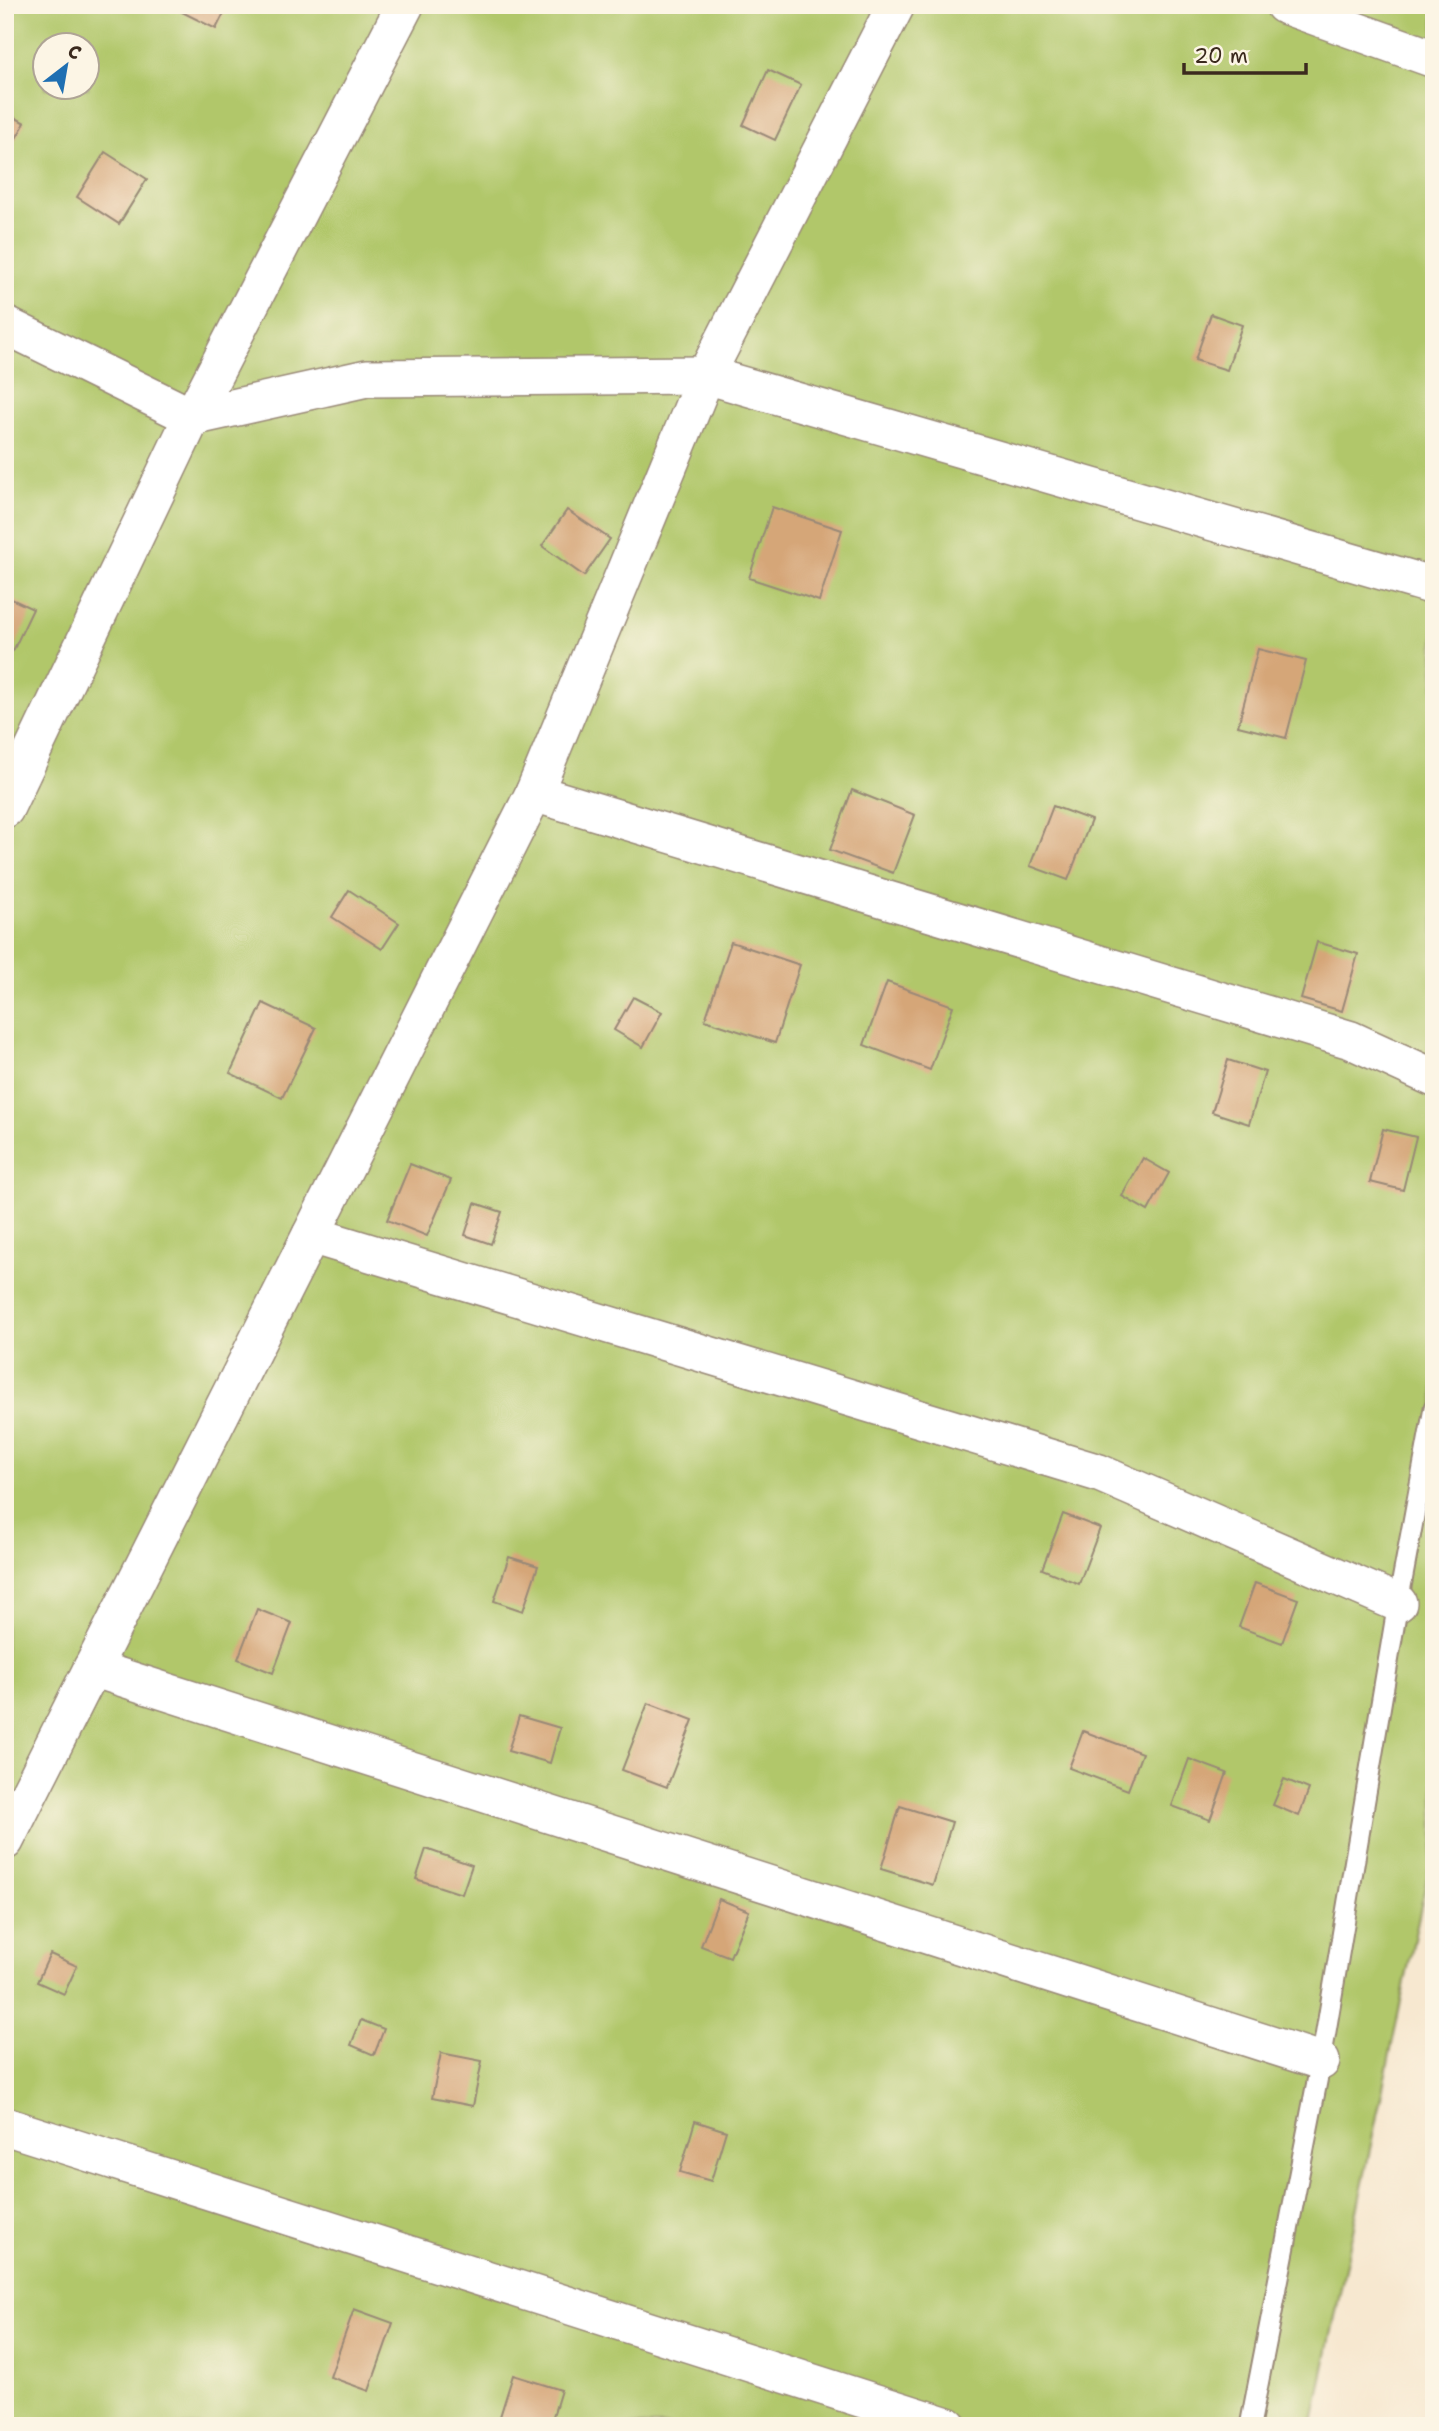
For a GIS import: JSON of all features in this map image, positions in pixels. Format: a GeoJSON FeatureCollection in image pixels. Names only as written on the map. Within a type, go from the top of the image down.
{"type":"FeatureCollection","features":[{"type":"Feature","properties":{"kind":"street"},"geometry":{"type":"LineString","coordinates":[[5,808],[192,417],[405,5]]}},
{"type":"Feature","properties":{"kind":"street"},"geometry":{"type":"LineString","coordinates":[[5,1841],[534,793],[706,375],[896,5]]}},
{"type":"Feature","properties":{"kind":"street"},"geometry":{"type":"LineString","coordinates":[[1284,5],[1434,59]]}},
{"type":"Feature","properties":{"kind":"street"},"geometry":{"type":"LineString","coordinates":[[5,325],[192,417],[366,378],[706,375],[1434,586]]}},
{"type":"Feature","properties":{"kind":"street"},"geometry":{"type":"LineString","coordinates":[[534,793],[1351,1040],[1434,1079]]}},
{"type":"Feature","properties":{"kind":"street"},"geometry":{"type":"LineString","coordinates":[[311,1235],[1099,1472],[1398,1603]]}},
{"type":"Feature","properties":{"kind":"street"},"geometry":{"type":"LineString","coordinates":[[92,1668],[1321,2061]]}},
{"type":"Feature","properties":{"kind":"street"},"geometry":{"type":"LineString","coordinates":[[5,2126],[948,2426]]}},
{"type":"Feature","properties":{"kind":"lane"},"geometry":{"type":"LineString","coordinates":[[1250,2426],[1321,2061],[1398,1603],[1434,1408]]}},
{"type":"Feature","properties":{"kind":"green space"},"geometry":{"type":"Polygon","coordinates":[[[5,5],[1434,5],[1434,1844],[1312,2426],[5,2426],[5,5]]]}},
{"type":"Feature","properties":{"kind":"building"},"geometry":{"type":"Polygon","coordinates":[[[168,5],[228,5],[216,29],[168,5]]]}},
{"type":"Feature","properties":{"kind":"building"},"geometry":{"type":"Polygon","coordinates":[[[768,70],[801,85],[775,140],[743,125],[768,70]]]}},
{"type":"Feature","properties":{"kind":"building"},"geometry":{"type":"Polygon","coordinates":[[[5,112],[25,123],[5,157],[5,112]]]}},
{"type":"Feature","properties":{"kind":"building"},"geometry":{"type":"Polygon","coordinates":[[[105,152],[147,179],[119,224],[77,197],[105,152]]]}},
{"type":"Feature","properties":{"kind":"building"},"geometry":{"type":"Polygon","coordinates":[[[1211,314],[1242,325],[1227,370],[1195,360],[1211,314]]]}},
{"type":"Feature","properties":{"kind":"building"},"geometry":{"type":"Polygon","coordinates":[[[772,507],[842,530],[819,601],[749,578],[772,507]]]}},
{"type":"Feature","properties":{"kind":"building"},"geometry":{"type":"Polygon","coordinates":[[[567,510],[610,539],[584,576],[542,546],[567,510]]]}},
{"type":"Feature","properties":{"kind":"building"},"geometry":{"type":"Polygon","coordinates":[[[5,596],[33,609],[13,651],[5,647],[5,596]]]}},
{"type":"Feature","properties":{"kind":"building"},"geometry":{"type":"Polygon","coordinates":[[[1258,649],[1306,661],[1286,738],[1238,726],[1258,649]]]}},
{"type":"Feature","properties":{"kind":"building"},"geometry":{"type":"Polygon","coordinates":[[[852,790],[915,815],[893,873],[830,850],[852,790]]]}},
{"type":"Feature","properties":{"kind":"building"},"geometry":{"type":"Polygon","coordinates":[[[1053,806],[1091,820],[1068,880],[1030,866],[1053,806]]]}},
{"type":"Feature","properties":{"kind":"building"},"geometry":{"type":"Polygon","coordinates":[[[349,890],[399,923],[382,949],[332,917],[349,890]]]}},
{"type":"Feature","properties":{"kind":"building"},"geometry":{"type":"Polygon","coordinates":[[[731,942],[800,965],[775,1043],[705,1020],[731,942]]]}},
{"type":"Feature","properties":{"kind":"building"},"geometry":{"type":"Polygon","coordinates":[[[1317,942],[1358,954],[1342,1011],[1301,999],[1317,942]]]}},
{"type":"Feature","properties":{"kind":"building"},"geometry":{"type":"Polygon","coordinates":[[[887,982],[953,1006],[930,1070],[864,1045],[887,982]]]}},
{"type":"Feature","properties":{"kind":"building"},"geometry":{"type":"Polygon","coordinates":[[[633,997],[662,1012],[643,1047],[614,1030],[633,997]]]}},
{"type":"Feature","properties":{"kind":"building"},"geometry":{"type":"Polygon","coordinates":[[[263,1003],[316,1028],[282,1098],[230,1073],[263,1003]]]}},
{"type":"Feature","properties":{"kind":"building"},"geometry":{"type":"Polygon","coordinates":[[[1228,1060],[1265,1072],[1249,1124],[1212,1112],[1228,1060]]]}},
{"type":"Feature","properties":{"kind":"building"},"geometry":{"type":"Polygon","coordinates":[[[1383,1129],[1416,1137],[1403,1190],[1370,1182],[1383,1129]]]}},
{"type":"Feature","properties":{"kind":"building"},"geometry":{"type":"Polygon","coordinates":[[[1143,1158],[1169,1173],[1148,1211],[1122,1196],[1143,1158]]]}},
{"type":"Feature","properties":{"kind":"building"},"geometry":{"type":"Polygon","coordinates":[[[410,1164],[451,1180],[427,1236],[387,1220],[410,1164]]]}},
{"type":"Feature","properties":{"kind":"building"},"geometry":{"type":"Polygon","coordinates":[[[475,1203],[502,1212],[491,1244],[465,1235],[475,1203]]]}},
{"type":"Feature","properties":{"kind":"building"},"geometry":{"type":"Polygon","coordinates":[[[1063,1514],[1100,1528],[1079,1584],[1042,1569],[1063,1514]]]}},
{"type":"Feature","properties":{"kind":"building"},"geometry":{"type":"Polygon","coordinates":[[[509,1557],[538,1566],[523,1611],[494,1601],[509,1557]]]}},
{"type":"Feature","properties":{"kind":"building"},"geometry":{"type":"Polygon","coordinates":[[[1255,1583],[1298,1599],[1282,1643],[1239,1627],[1255,1583]]]}},
{"type":"Feature","properties":{"kind":"building"},"geometry":{"type":"Polygon","coordinates":[[[257,1609],[292,1623],[273,1673],[238,1659],[257,1609]]]}},
{"type":"Feature","properties":{"kind":"building"},"geometry":{"type":"Polygon","coordinates":[[[648,1703],[693,1720],[667,1787],[622,1770],[648,1703]]]}},
{"type":"Feature","properties":{"kind":"building"},"geometry":{"type":"Polygon","coordinates":[[[519,1716],[560,1728],[550,1763],[508,1751],[519,1716]]]}},
{"type":"Feature","properties":{"kind":"building"},"geometry":{"type":"Polygon","coordinates":[[[1083,1731],[1142,1753],[1128,1790],[1069,1768],[1083,1731]]]}},
{"type":"Feature","properties":{"kind":"building"},"geometry":{"type":"Polygon","coordinates":[[[1189,1759],[1227,1773],[1210,1820],[1172,1806],[1189,1759]]]}},
{"type":"Feature","properties":{"kind":"building"},"geometry":{"type":"Polygon","coordinates":[[[1284,1779],[1309,1789],[1299,1816],[1273,1805],[1284,1779]]]}},
{"type":"Feature","properties":{"kind":"building"},"geometry":{"type":"Polygon","coordinates":[[[900,1806],[952,1822],[933,1885],[881,1869],[900,1806]]]}},
{"type":"Feature","properties":{"kind":"building"},"geometry":{"type":"Polygon","coordinates":[[[426,1849],[472,1865],[462,1894],[416,1879],[426,1849]]]}},
{"type":"Feature","properties":{"kind":"building"},"geometry":{"type":"Polygon","coordinates":[[[719,1899],[749,1911],[730,1957],[701,1946],[719,1899]]]}},
{"type":"Feature","properties":{"kind":"building"},"geometry":{"type":"Polygon","coordinates":[[[50,1954],[77,1966],[64,1994],[37,1982],[50,1954]]]}},
{"type":"Feature","properties":{"kind":"building"},"geometry":{"type":"Polygon","coordinates":[[[361,2020],[384,2029],[374,2055],[351,2045],[361,2020]]]}},
{"type":"Feature","properties":{"kind":"building"},"geometry":{"type":"Polygon","coordinates":[[[441,2053],[482,2061],[473,2106],[432,2098],[441,2053]]]}},
{"type":"Feature","properties":{"kind":"building"},"geometry":{"type":"Polygon","coordinates":[[[695,2121],[726,2131],[711,2181],[680,2172],[695,2121]]]}},
{"type":"Feature","properties":{"kind":"building"},"geometry":{"type":"Polygon","coordinates":[[[354,2309],[393,2323],[369,2391],[330,2377],[354,2309]]]}},
{"type":"Feature","properties":{"kind":"building"},"geometry":{"type":"Polygon","coordinates":[[[513,2375],[561,2390],[550,2426],[506,2426],[498,2423],[513,2375]]]}}]}
